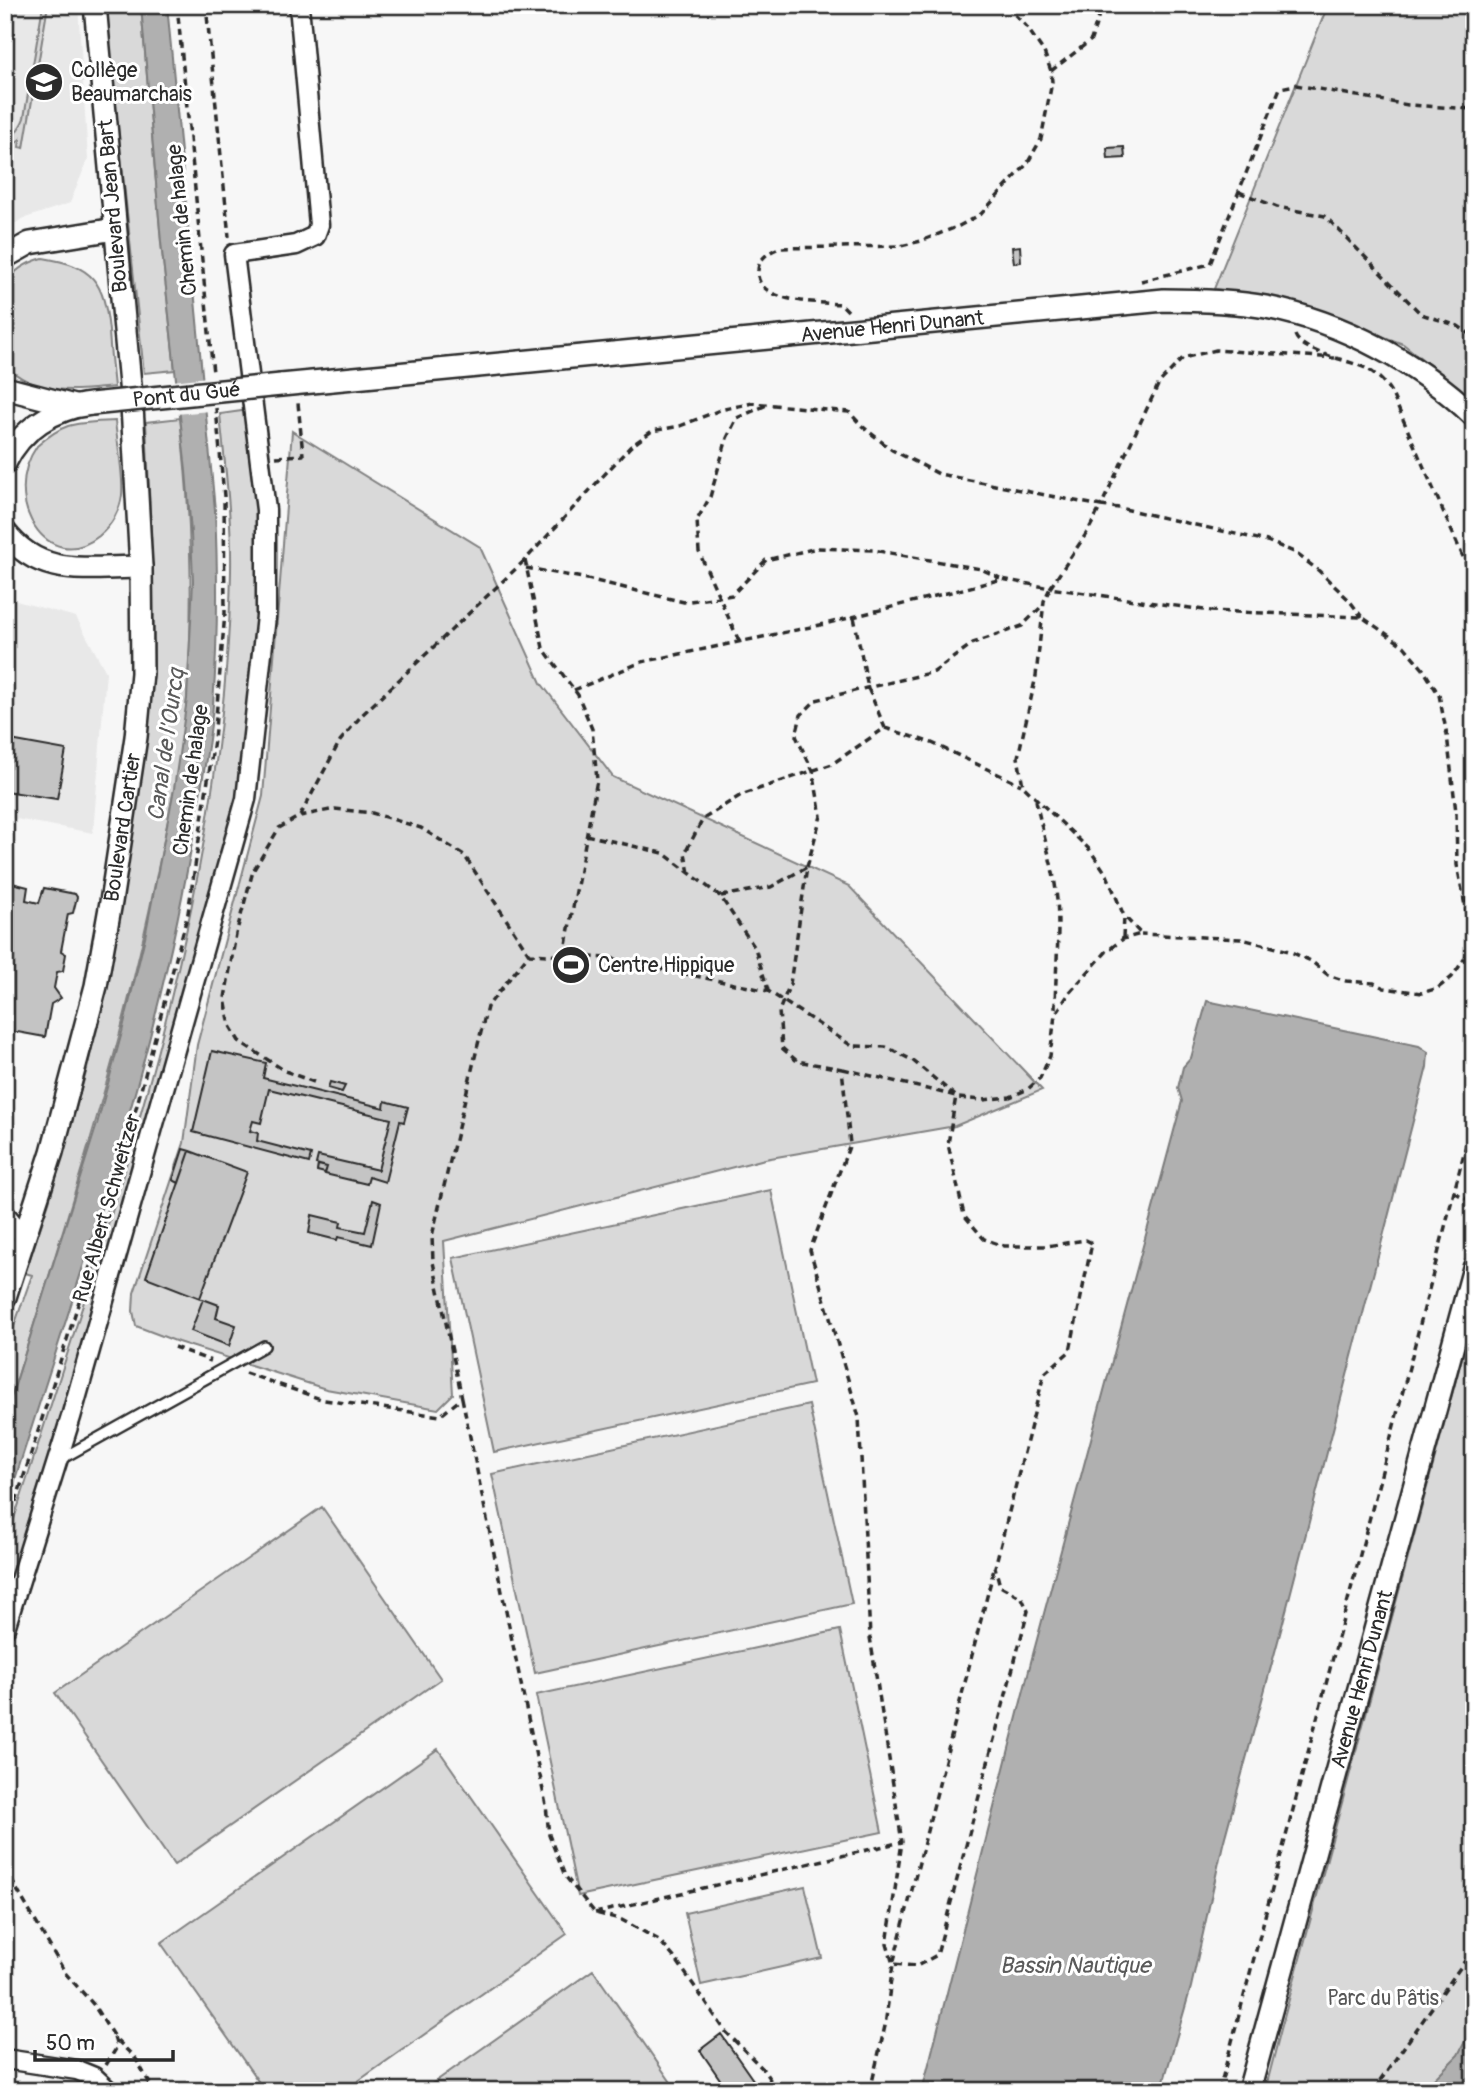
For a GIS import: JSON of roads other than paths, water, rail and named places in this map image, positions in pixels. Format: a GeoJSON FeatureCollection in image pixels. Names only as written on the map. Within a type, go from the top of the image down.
{"type":"FeatureCollection","features":[{"type":"Feature","properties":{"kind":"street","name":"Boulevard Jean Bart"},"geometry":{"type":"LineString","coordinates":[[95,5],[132,406]]}},
{"type":"Feature","properties":{"kind":"street","name":"Rue Albert Schweitzer"},"geometry":{"type":"LineString","coordinates":[[5,1628],[58,1461],[246,799],[265,616],[266,510],[234,254],[296,244],[315,236],[319,225],[299,5]]}},
{"type":"Feature","properties":{"kind":"street"},"geometry":{"type":"LineString","coordinates":[[5,257],[30,243],[115,229]]}},
{"type":"Feature","properties":{"kind":"street","name":"Avenue Henri Dunant"},"geometry":{"type":"LineString","coordinates":[[289,391],[853,330],[1164,300],[1235,302],[1281,311],[1351,335],[1405,362],[1452,395],[1474,416]]}},
{"type":"Feature","properties":{"kind":"street"},"geometry":{"type":"LineString","coordinates":[[5,374],[11,395],[74,408]]}},
{"type":"Feature","properties":{"kind":"street","name":"Pont du Gué"},"geometry":{"type":"LineString","coordinates":[[74,408],[289,391]]}},
{"type":"Feature","properties":{"kind":"street","name":"Boulevard Cartier"},"geometry":{"type":"LineString","coordinates":[[5,1297],[77,1064],[96,986],[137,724],[142,673],[141,567],[132,406]]}},
{"type":"Feature","properties":{"kind":"street"},"geometry":{"type":"LineString","coordinates":[[5,463],[23,436],[74,408]]}},
{"type":"Feature","properties":{"kind":"street"},"geometry":{"type":"LineString","coordinates":[[5,531],[16,546],[43,563],[81,568],[141,567]]}},
{"type":"Feature","properties":{"kind":"street"},"geometry":{"type":"LineString","coordinates":[[5,1214],[25,1238]]}},
{"type":"Feature","properties":{"kind":"street","name":"Avenue Henri Dunant"},"geometry":{"type":"LineString","coordinates":[[1249,2091],[1474,1268]]}},
{"type":"Feature","properties":{"kind":"street"},"geometry":{"type":"LineString","coordinates":[[5,2059],[77,2070],[94,2077],[110,2091]]}},
{"type":"Feature","properties":{"kind":"lane"},"geometry":{"type":"LineString","coordinates":[[58,1461],[264,1346]]}},
{"type":"Feature","properties":{"kind":"water"},"geometry":{"type":"Polygon","coordinates":[[[141,5],[167,5],[215,510],[217,608],[213,705],[208,750],[179,913],[137,1086],[5,1511],[5,1417],[97,1124],[122,1032],[145,937],[174,789],[187,699],[193,581],[191,533],[161,242],[141,5]]]}},
{"type":"Feature","properties":{"kind":"water","name":"Bassin Nautique"},"geometry":{"type":"Polygon","coordinates":[[[1207,1001],[1419,1046],[1428,1052],[1427,1067],[1223,1844],[1191,1987],[1161,2091],[922,2091],[1032,1658],[1182,1101],[1178,1088],[1183,1067],[1191,1058],[1207,1001]]]}},
{"type":"Feature","properties":{"kind":"water"},"geometry":{"type":"Polygon","coordinates":[[[1474,2024],[1474,2091],[1422,2091],[1458,2055],[1474,2024]]]}},
{"type":"Feature","properties":{"kind":"place","name":"Collège Beaumarchais"},"geometry":{"type":"Point","coordinates":[44,82]}},
{"type":"Feature","properties":{"kind":"place","name":"Centre Hippique"},"geometry":{"type":"Point","coordinates":[571,965]}},
{"type":"Feature","properties":{"kind":"water label","name":"Canal de l'Ourcq"},"geometry":{"type":"Point","coordinates":[166,745]}},
{"type":"Feature","properties":{"kind":"park label","name":"Parc du Pâtis"},"geometry":{"type":"Point","coordinates":[1383,1998]}}]}
